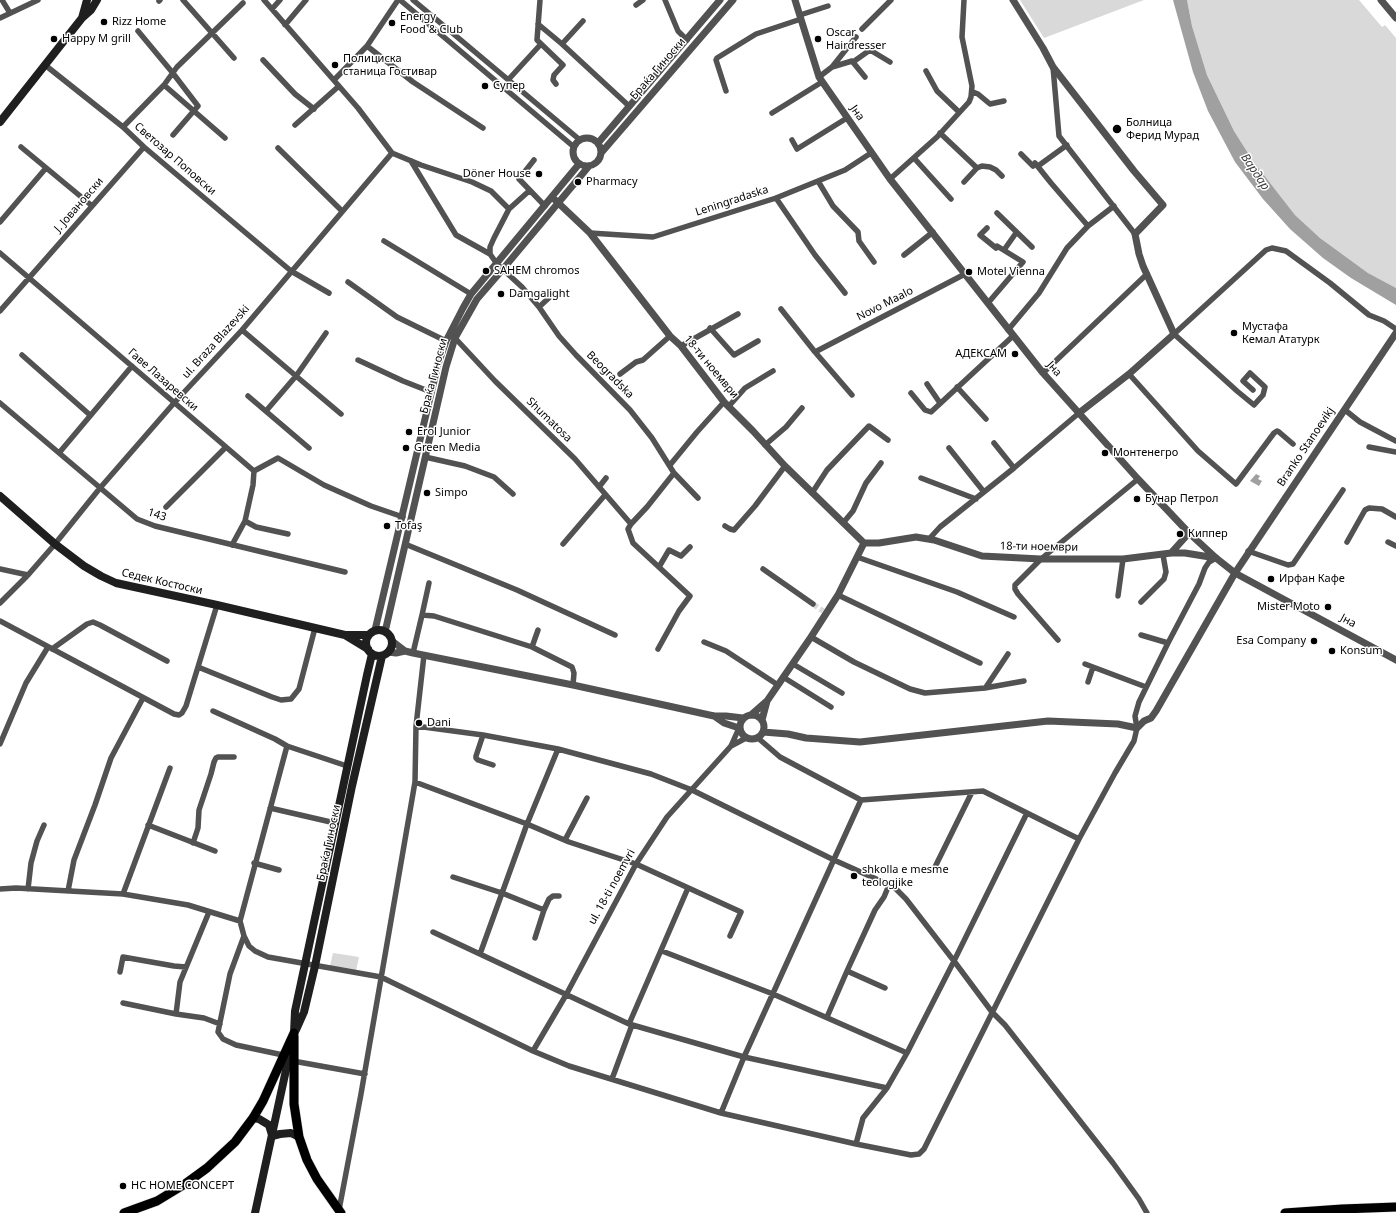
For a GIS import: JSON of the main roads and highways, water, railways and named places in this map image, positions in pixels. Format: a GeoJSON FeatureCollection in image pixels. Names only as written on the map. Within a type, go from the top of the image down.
{"type":"FeatureCollection","features":[{"type":"Feature","properties":{"kind":"main road"},"geometry":{"type":"LineString","coordinates":[[82,18],[87,0]]}},
{"type":"Feature","properties":{"kind":"main road"},"geometry":{"type":"LineString","coordinates":[[0,122],[82,18],[91,10],[97,0]]}},
{"type":"Feature","properties":{"kind":"main road","name":"Седек Костоски"},"geometry":{"type":"LineString","coordinates":[[0,496],[55,544],[84,566],[116,583],[345,635]]}},
{"type":"Feature","properties":{"kind":"main road","name":"Браќа Гиноски"},"geometry":{"type":"LineString","coordinates":[[255,1213],[294,1033],[295,1011],[370,652],[366,642],[372,633],[385,632],[392,641],[390,649],[385,654],[352,786],[315,966],[304,1012],[294,1033]]}},
{"type":"Feature","properties":{"kind":"main road"},"geometry":{"type":"LineString","coordinates":[[345,635],[372,633]]}},
{"type":"Feature","properties":{"kind":"main road"},"geometry":{"type":"LineString","coordinates":[[345,635],[370,652],[385,654]]}},
{"type":"Feature","properties":{"kind":"main road"},"geometry":{"type":"LineString","coordinates":[[124,1213],[157,1201],[185,1184],[207,1168],[235,1142],[253,1118],[294,1033]]}},
{"type":"Feature","properties":{"kind":"main road"},"geometry":{"type":"LineString","coordinates":[[294,1033],[294,1104],[299,1137],[307,1160],[317,1179],[340,1212]]}},
{"type":"Feature","properties":{"kind":"main road"},"geometry":{"type":"LineString","coordinates":[[253,1118],[259,1119],[269,1125],[272,1136],[291,1133],[299,1137]]}},
{"type":"Feature","properties":{"kind":"main road"},"geometry":{"type":"LineString","coordinates":[[1285,1213],[1396,1207]]}},
{"type":"Feature","properties":{"kind":"water","name":"Вардар"},"geometry":{"type":"Polygon","coordinates":[[[1173,0],[1187,0],[1192,26],[1207,75],[1234,131],[1253,161],[1295,215],[1320,238],[1368,273],[1396,288],[1396,305],[1351,278],[1323,258],[1290,229],[1263,199],[1235,162],[1208,111],[1193,72],[1173,0]]]}},
{"type":"Feature","properties":{"kind":"water"},"geometry":{"type":"Polygon","coordinates":[[[1256,474],[1260,476],[1258,479],[1262,481],[1259,486],[1250,481],[1256,474]]]}},
{"type":"Feature","properties":{"kind":"tunnel"},"geometry":{"type":"LineString","coordinates":[[813,604],[823,611]]}},
{"type":"Feature","properties":{"kind":"place","name":"Rizz Home"},"geometry":{"type":"Point","coordinates":[104,22]}},
{"type":"Feature","properties":{"kind":"place","name":"Energy Food & Club"},"geometry":{"type":"Point","coordinates":[392,23]}},
{"type":"Feature","properties":{"kind":"place","name":"Happy M grill"},"geometry":{"type":"Point","coordinates":[54,39]}},
{"type":"Feature","properties":{"kind":"place","name":"Oscar Hairdresser"},"geometry":{"type":"Point","coordinates":[818,39]}},
{"type":"Feature","properties":{"kind":"place","name":"Полициска станица Гостивар"},"geometry":{"type":"Point","coordinates":[335,65]}},
{"type":"Feature","properties":{"kind":"place","name":"Супер"},"geometry":{"type":"Point","coordinates":[485,86]}},
{"type":"Feature","properties":{"kind":"place","name":"Болница Ферид Мурад"},"geometry":{"type":"Point","coordinates":[1117,129]}},
{"type":"Feature","properties":{"kind":"place","name":"Döner House"},"geometry":{"type":"Point","coordinates":[539,174]}},
{"type":"Feature","properties":{"kind":"place","name":"Pharmacy"},"geometry":{"type":"Point","coordinates":[578,182]}},
{"type":"Feature","properties":{"kind":"place","name":"SAHEM chromos"},"geometry":{"type":"Point","coordinates":[486,271]}},
{"type":"Feature","properties":{"kind":"place","name":"Motel Vienna"},"geometry":{"type":"Point","coordinates":[969,272]}},
{"type":"Feature","properties":{"kind":"place","name":"Damgalight"},"geometry":{"type":"Point","coordinates":[501,294]}},
{"type":"Feature","properties":{"kind":"place","name":"Мустафа Кемал Ататурк"},"geometry":{"type":"Point","coordinates":[1234,333]}},
{"type":"Feature","properties":{"kind":"place","name":"АДЕКСАМ"},"geometry":{"type":"Point","coordinates":[1015,354]}},
{"type":"Feature","properties":{"kind":"place","name":"Erol Junior"},"geometry":{"type":"Point","coordinates":[409,432]}},
{"type":"Feature","properties":{"kind":"place","name":"Green Media"},"geometry":{"type":"Point","coordinates":[406,448]}},
{"type":"Feature","properties":{"kind":"place","name":"Монтенегро"},"geometry":{"type":"Point","coordinates":[1105,453]}},
{"type":"Feature","properties":{"kind":"place","name":"Simpo"},"geometry":{"type":"Point","coordinates":[427,493]}},
{"type":"Feature","properties":{"kind":"place","name":"Бунар Петрол"},"geometry":{"type":"Point","coordinates":[1137,499]}},
{"type":"Feature","properties":{"kind":"place","name":"Tofaş"},"geometry":{"type":"Point","coordinates":[387,526]}},
{"type":"Feature","properties":{"kind":"place","name":"Киппер"},"geometry":{"type":"Point","coordinates":[1180,534]}},
{"type":"Feature","properties":{"kind":"place","name":"Ирфан Кафе"},"geometry":{"type":"Point","coordinates":[1271,579]}},
{"type":"Feature","properties":{"kind":"place","name":"Mister Moto"},"geometry":{"type":"Point","coordinates":[1328,607]}},
{"type":"Feature","properties":{"kind":"place","name":"Esa Company"},"geometry":{"type":"Point","coordinates":[1314,641]}},
{"type":"Feature","properties":{"kind":"place","name":"Konsum"},"geometry":{"type":"Point","coordinates":[1332,651]}},
{"type":"Feature","properties":{"kind":"place","name":"Dani"},"geometry":{"type":"Point","coordinates":[419,723]}},
{"type":"Feature","properties":{"kind":"place","name":"shkolla e mesme teologjike"},"geometry":{"type":"Point","coordinates":[854,876]}},
{"type":"Feature","properties":{"kind":"place","name":"HC HOME CONCEPT"},"geometry":{"type":"Point","coordinates":[123,1186]}}]}
